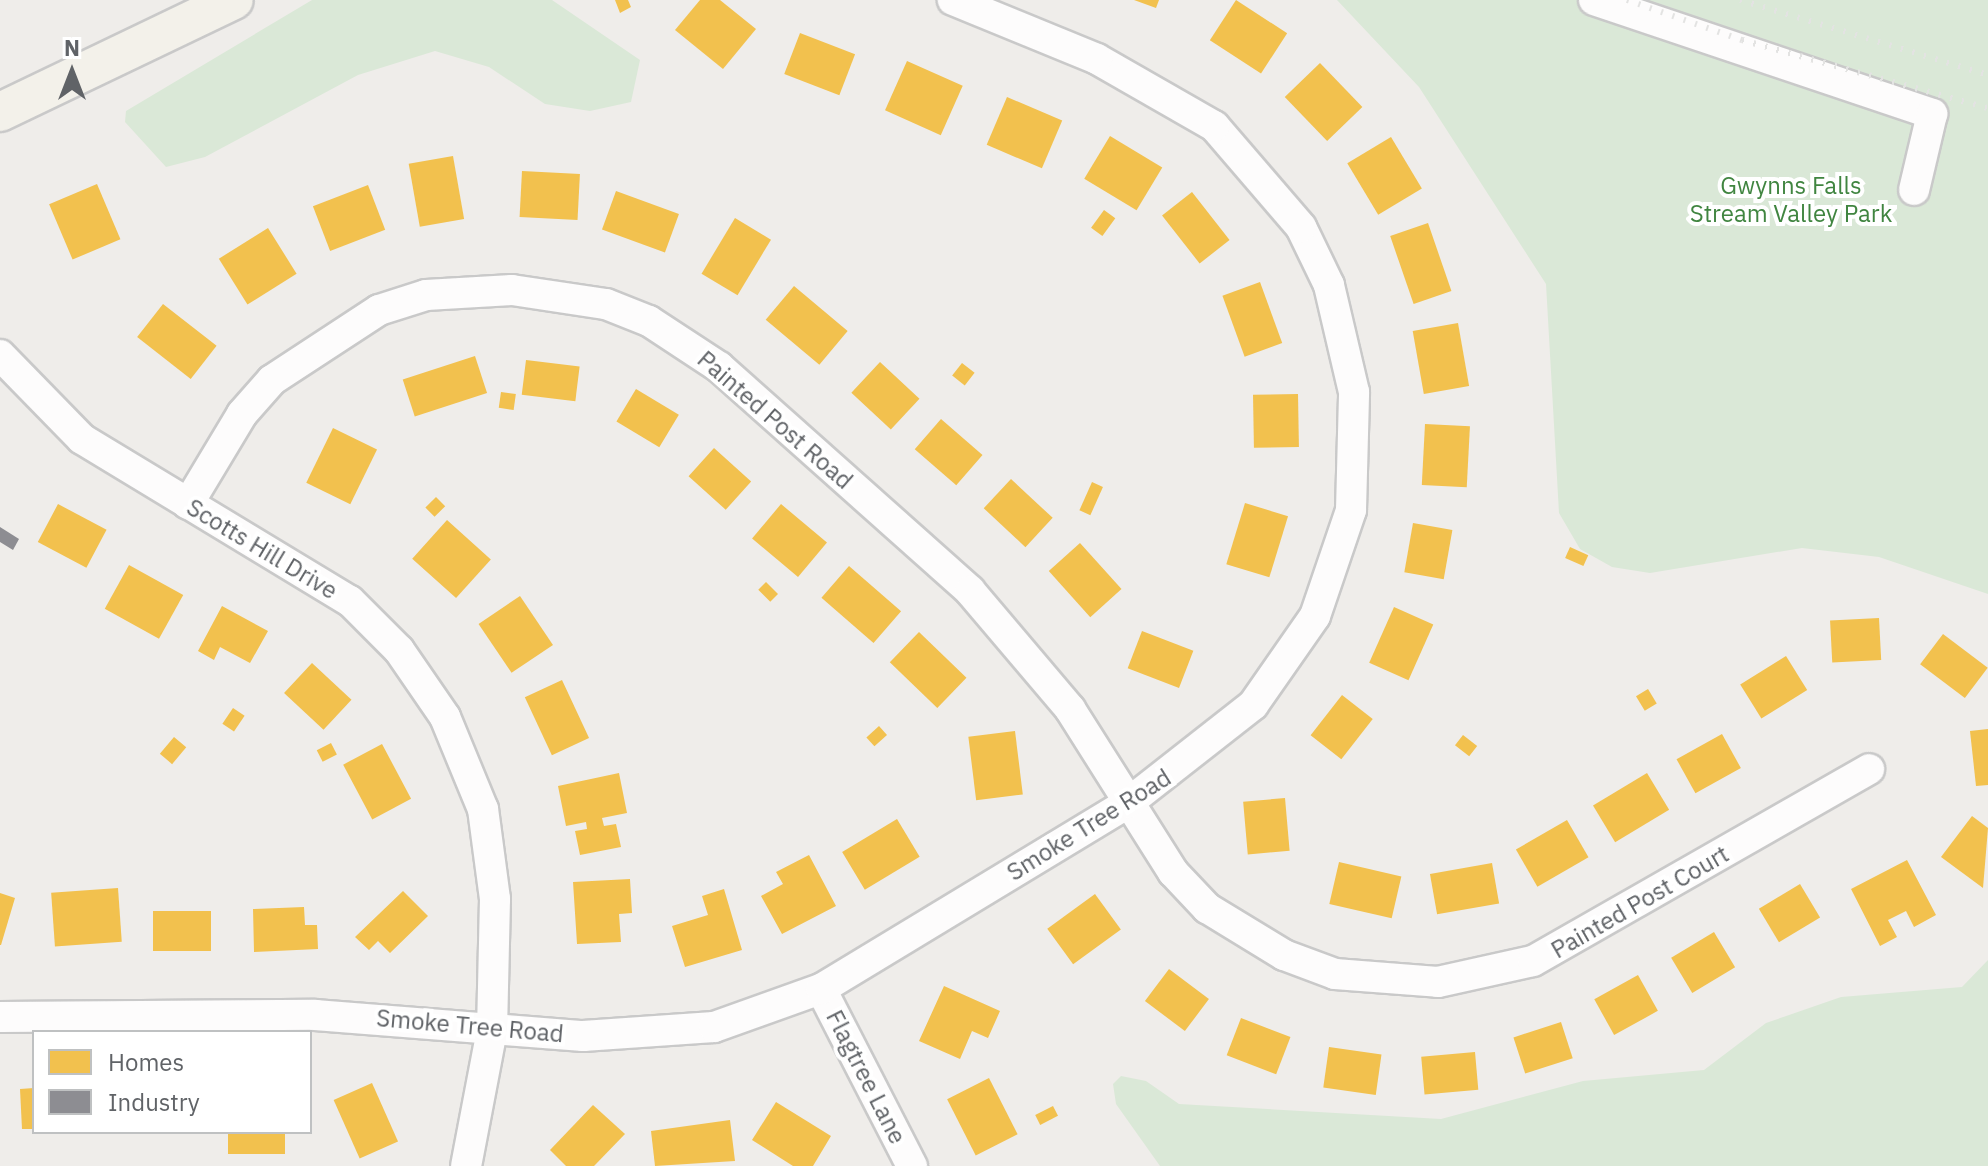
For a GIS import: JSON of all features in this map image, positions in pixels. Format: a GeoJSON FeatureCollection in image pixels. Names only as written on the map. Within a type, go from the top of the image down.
{"type":"FeatureCollection","features":[{"type":"Feature","properties":{"kind":"main road"},"geometry":{"type":"LineString","coordinates":[[0,112],[234,0]]}},
{"type":"Feature","properties":{"kind":"street","name":"Smoke Tree Road"},"geometry":{"type":"LineString","coordinates":[[0,1017],[315,1015],[492,1030],[655,1036],[714,1027],[821,989],[1128,803],[1253,705],[1315,616],[1351,510],[1355,418],[1346,334],[1301,227],[1214,126],[1155,87],[953,0]]}},
{"type":"Feature","properties":{"kind":"street"},"geometry":{"type":"LineString","coordinates":[[1594,0],[1932,114],[1914,190]]}},
{"type":"Feature","properties":{"kind":"street","name":"Painted Post Road"},"geometry":{"type":"LineString","coordinates":[[188,504],[242,414],[272,380],[379,310],[473,290],[606,304],[649,321],[719,367],[970,591],[1070,709],[1128,803]]}},
{"type":"Feature","properties":{"kind":"street","name":"Scotts Hill Drive"},"geometry":{"type":"LineString","coordinates":[[0,355],[82,439],[350,601],[399,650],[445,717],[469,766],[491,853],[492,1030],[466,1166]]}},
{"type":"Feature","properties":{"kind":"street","name":"Painted Post Court"},"geometry":{"type":"LineString","coordinates":[[1128,803],[1173,872],[1243,933],[1335,974],[1438,982],[1488,975],[1571,944],[1869,769]]}},
{"type":"Feature","properties":{"kind":"street","name":"Flagtree Lane"},"geometry":{"type":"LineString","coordinates":[[821,989],[912,1166]]}},
{"type":"Feature","properties":{"kind":"green space"},"geometry":{"type":"Polygon","coordinates":[[[312,0],[552,0],[640,60],[631,102],[590,111],[545,104],[489,67],[435,51],[358,75],[205,157],[166,167],[125,122],[126,111],[312,0]]]}},
{"type":"Feature","properties":{"kind":"green space","name":"Gwynns Falls Stream Valley Park"},"geometry":{"type":"Polygon","coordinates":[[[1337,0],[1988,0],[1988,594],[1879,557],[1802,548],[1650,573],[1612,567],[1580,549],[1559,513],[1546,284],[1419,87],[1337,0]]]}},
{"type":"Feature","properties":{"kind":"green space"},"geometry":{"type":"Polygon","coordinates":[[[1988,960],[1988,1166],[1160,1166],[1116,1104],[1113,1084],[1121,1076],[1146,1081],[1179,1104],[1441,1119],[1583,1081],[1704,1070],[1766,1023],[1841,997],[1962,987],[1988,960]]]}},
{"type":"Feature","properties":{"kind":"building: Homes"},"geometry":{"type":"Polygon","coordinates":[[[615,0],[628,0],[631,7],[620,13],[615,0]]]}},
{"type":"Feature","properties":{"kind":"building: Homes"},"geometry":{"type":"Polygon","coordinates":[[[700,0],[720,0],[756,29],[723,69],[675,30],[700,0]]]}},
{"type":"Feature","properties":{"kind":"building: Homes"},"geometry":{"type":"Polygon","coordinates":[[[1134,0],[1159,0],[1156,8],[1134,0]]]}},
{"type":"Feature","properties":{"kind":"building: Homes"},"geometry":{"type":"Polygon","coordinates":[[[1236,0],[1287,33],[1261,73],[1210,40],[1236,0]]]}},
{"type":"Feature","properties":{"kind":"building: Homes"},"geometry":{"type":"Polygon","coordinates":[[[800,33],[855,54],[839,95],[784,74],[800,33]]]}},
{"type":"Feature","properties":{"kind":"building: Homes"},"geometry":{"type":"Polygon","coordinates":[[[907,61],[963,86],[941,135],[885,110],[907,61]]]}},
{"type":"Feature","properties":{"kind":"building: Homes"},"geometry":{"type":"Polygon","coordinates":[[[1320,63],[1362,107],[1327,141],[1285,97],[1320,63]]]}},
{"type":"Feature","properties":{"kind":"building: Homes"},"geometry":{"type":"Polygon","coordinates":[[[1007,97],[1062,120],[1042,168],[987,145],[1007,97]]]}},
{"type":"Feature","properties":{"kind":"building: Homes"},"geometry":{"type":"Polygon","coordinates":[[[1110,136],[1162,167],[1137,210],[1084,179],[1110,136]]]}},
{"type":"Feature","properties":{"kind":"building: Homes"},"geometry":{"type":"Polygon","coordinates":[[[1391,137],[1422,188],[1378,215],[1347,163],[1391,137]]]}},
{"type":"Feature","properties":{"kind":"building: Homes"},"geometry":{"type":"Polygon","coordinates":[[[453,156],[464,219],[420,227],[409,164],[453,156]]]}},
{"type":"Feature","properties":{"kind":"building: Homes"},"geometry":{"type":"Polygon","coordinates":[[[522,171],[580,174],[578,220],[520,217],[522,171]]]}},
{"type":"Feature","properties":{"kind":"building: Homes"},"geometry":{"type":"Polygon","coordinates":[[[97,184],[120,239],[73,260],[49,204],[97,184]]]}},
{"type":"Feature","properties":{"kind":"building: Homes"},"geometry":{"type":"Polygon","coordinates":[[[368,185],[385,230],[330,251],[313,206],[368,185]]]}},
{"type":"Feature","properties":{"kind":"building: Homes"},"geometry":{"type":"Polygon","coordinates":[[[616,191],[679,214],[665,252],[602,230],[616,191]]]}},
{"type":"Feature","properties":{"kind":"building: Homes"},"geometry":{"type":"Polygon","coordinates":[[[1192,192],[1230,240],[1200,263],[1162,215],[1192,192]]]}},
{"type":"Feature","properties":{"kind":"building: Homes"},"geometry":{"type":"Polygon","coordinates":[[[1104,210],[1115,218],[1102,236],[1091,228],[1104,210]]]}},
{"type":"Feature","properties":{"kind":"building: Homes"},"geometry":{"type":"Polygon","coordinates":[[[735,218],[771,240],[738,295],[702,274],[735,218]]]}},
{"type":"Feature","properties":{"kind":"building: Homes"},"geometry":{"type":"Polygon","coordinates":[[[1428,223],[1451,291],[1414,304],[1390,236],[1428,223]]]}},
{"type":"Feature","properties":{"kind":"building: Homes"},"geometry":{"type":"Polygon","coordinates":[[[268,228],[297,274],[247,305],[219,259],[268,228]]]}},
{"type":"Feature","properties":{"kind":"building: Homes"},"geometry":{"type":"Polygon","coordinates":[[[1260,282],[1282,343],[1245,357],[1222,296],[1260,282]]]}},
{"type":"Feature","properties":{"kind":"building: Homes"},"geometry":{"type":"Polygon","coordinates":[[[794,286],[848,331],[819,365],[766,320],[794,286]]]}},
{"type":"Feature","properties":{"kind":"building: Homes"},"geometry":{"type":"Polygon","coordinates":[[[163,304],[217,346],[191,379],[137,337],[163,304]]]}},
{"type":"Feature","properties":{"kind":"building: Homes"},"geometry":{"type":"Polygon","coordinates":[[[1458,323],[1469,386],[1424,394],[1413,331],[1458,323]]]}},
{"type":"Feature","properties":{"kind":"building: Homes"},"geometry":{"type":"Polygon","coordinates":[[[475,356],[487,393],[415,417],[403,379],[475,356]]]}},
{"type":"Feature","properties":{"kind":"building: Homes"},"geometry":{"type":"Polygon","coordinates":[[[526,360],[580,367],[575,401],[522,395],[526,360]]]}},
{"type":"Feature","properties":{"kind":"building: Homes"},"geometry":{"type":"Polygon","coordinates":[[[880,362],[919,399],[891,430],[851,393],[880,362]]]}},
{"type":"Feature","properties":{"kind":"building: Homes"},"geometry":{"type":"Polygon","coordinates":[[[962,363],[975,373],[965,385],[952,376],[962,363]]]}},
{"type":"Feature","properties":{"kind":"building: Homes"},"geometry":{"type":"Polygon","coordinates":[[[636,389],[679,415],[659,447],[616,422],[636,389]]]}},
{"type":"Feature","properties":{"kind":"building: Homes"},"geometry":{"type":"Polygon","coordinates":[[[501,392],[516,394],[514,410],[499,408],[501,392]]]}},
{"type":"Feature","properties":{"kind":"building: Homes"},"geometry":{"type":"Polygon","coordinates":[[[1298,394],[1299,447],[1254,448],[1253,395],[1298,394]]]}},
{"type":"Feature","properties":{"kind":"building: Homes"},"geometry":{"type":"Polygon","coordinates":[[[941,419],[983,455],[956,485],[915,449],[941,419]]]}},
{"type":"Feature","properties":{"kind":"building: Homes"},"geometry":{"type":"Polygon","coordinates":[[[1425,424],[1470,426],[1467,487],[1422,485],[1425,424]]]}},
{"type":"Feature","properties":{"kind":"building: Homes"},"geometry":{"type":"Polygon","coordinates":[[[333,428],[377,449],[350,504],[306,483],[333,428]]]}},
{"type":"Feature","properties":{"kind":"building: Homes"},"geometry":{"type":"Polygon","coordinates":[[[714,448],[751,481],[726,510],[689,476],[714,448]]]}},
{"type":"Feature","properties":{"kind":"building: Homes"},"geometry":{"type":"Polygon","coordinates":[[[1011,479],[1053,518],[1025,547],[984,508],[1011,479]]]}},
{"type":"Feature","properties":{"kind":"building: Homes"},"geometry":{"type":"Polygon","coordinates":[[[1092,482],[1103,487],[1090,515],[1079,510],[1092,482]]]}},
{"type":"Feature","properties":{"kind":"building: Homes"},"geometry":{"type":"Polygon","coordinates":[[[436,497],[445,506],[435,517],[425,508],[436,497]]]}},
{"type":"Feature","properties":{"kind":"building: Homes"},"geometry":{"type":"Polygon","coordinates":[[[1245,503],[1288,516],[1269,577],[1226,564],[1245,503]]]}},
{"type":"Feature","properties":{"kind":"building: Homes"},"geometry":{"type":"Polygon","coordinates":[[[58,504],[107,530],[86,568],[38,542],[58,504]]]}},
{"type":"Feature","properties":{"kind":"building: Homes"},"geometry":{"type":"Polygon","coordinates":[[[781,504],[827,543],[798,577],[752,538],[781,504]]]}},
{"type":"Feature","properties":{"kind":"building: Homes"},"geometry":{"type":"Polygon","coordinates":[[[447,520],[491,559],[456,598],[412,559],[447,520]]]}},
{"type":"Feature","properties":{"kind":"building: Homes"},"geometry":{"type":"Polygon","coordinates":[[[1413,523],[1452,530],[1444,579],[1404,572],[1413,523]]]}},
{"type":"Feature","properties":{"kind":"building: Homes"},"geometry":{"type":"Polygon","coordinates":[[[1080,543],[1121,589],[1090,617],[1049,571],[1080,543]]]}},
{"type":"Feature","properties":{"kind":"building: Homes"},"geometry":{"type":"Polygon","coordinates":[[[1570,547],[1588,555],[1583,566],[1565,558],[1570,547]]]}},
{"type":"Feature","properties":{"kind":"building: Homes"},"geometry":{"type":"Polygon","coordinates":[[[129,565],[183,595],[159,639],[105,609],[129,565]]]}},
{"type":"Feature","properties":{"kind":"building: Homes"},"geometry":{"type":"Polygon","coordinates":[[[849,566],[901,611],[874,643],[821,598],[849,566]]]}},
{"type":"Feature","properties":{"kind":"building: Homes"},"geometry":{"type":"Polygon","coordinates":[[[766,582],[778,594],[770,602],[758,590],[766,582]]]}},
{"type":"Feature","properties":{"kind":"building: Homes"},"geometry":{"type":"Polygon","coordinates":[[[520,596],[553,645],[512,673],[479,624],[520,596]]]}},
{"type":"Feature","properties":{"kind":"building: Homes"},"geometry":{"type":"Polygon","coordinates":[[[222,606],[268,631],[250,663],[220,647],[214,660],[198,651],[222,606]]]}},
{"type":"Feature","properties":{"kind":"building: Homes"},"geometry":{"type":"Polygon","coordinates":[[[1394,607],[1433,624],[1408,680],[1369,663],[1394,607]]]}},
{"type":"Feature","properties":{"kind":"building: Homes"},"geometry":{"type":"Polygon","coordinates":[[[1879,618],[1881,660],[1832,663],[1830,621],[1879,618]]]}},
{"type":"Feature","properties":{"kind":"building: Homes"},"geometry":{"type":"Polygon","coordinates":[[[1142,631],[1193,651],[1179,688],[1128,668],[1142,631]]]}},
{"type":"Feature","properties":{"kind":"building: Homes"},"geometry":{"type":"Polygon","coordinates":[[[919,632],[966,678],[937,708],[890,662],[919,632]]]}},
{"type":"Feature","properties":{"kind":"building: Homes"},"geometry":{"type":"Polygon","coordinates":[[[1943,634],[1988,668],[1965,698],[1920,664],[1943,634]]]}},
{"type":"Feature","properties":{"kind":"building: Homes"},"geometry":{"type":"Polygon","coordinates":[[[1786,656],[1807,690],[1761,719],[1740,685],[1786,656]]]}},
{"type":"Feature","properties":{"kind":"building: Homes"},"geometry":{"type":"Polygon","coordinates":[[[312,663],[351,700],[324,730],[284,693],[312,663]]]}},
{"type":"Feature","properties":{"kind":"building: Homes"},"geometry":{"type":"Polygon","coordinates":[[[562,680],[589,738],[552,755],[525,697],[562,680]]]}},
{"type":"Feature","properties":{"kind":"building: Homes"},"geometry":{"type":"Polygon","coordinates":[[[1648,689],[1657,704],[1645,711],[1636,696],[1648,689]]]}},
{"type":"Feature","properties":{"kind":"building: Homes"},"geometry":{"type":"Polygon","coordinates":[[[1342,695],[1373,719],[1341,759],[1311,735],[1342,695]]]}},
{"type":"Feature","properties":{"kind":"building: Homes"},"geometry":{"type":"Polygon","coordinates":[[[233,708],[245,716],[234,732],[222,724],[233,708]]]}},
{"type":"Feature","properties":{"kind":"building: Homes"},"geometry":{"type":"Polygon","coordinates":[[[879,726],[887,735],[874,746],[866,737],[879,726]]]}},
{"type":"Feature","properties":{"kind":"building: Homes"},"geometry":{"type":"Polygon","coordinates":[[[1988,729],[1988,785],[1976,786],[1970,731],[1988,729]]]}},
{"type":"Feature","properties":{"kind":"building: Homes"},"geometry":{"type":"Polygon","coordinates":[[[1015,731],[1023,795],[976,800],[968,737],[1015,731]]]}},
{"type":"Feature","properties":{"kind":"building: Homes"},"geometry":{"type":"Polygon","coordinates":[[[1722,734],[1741,768],[1695,793],[1677,759],[1722,734]]]}},
{"type":"Feature","properties":{"kind":"building: Homes"},"geometry":{"type":"Polygon","coordinates":[[[1463,735],[1477,746],[1469,756],[1455,745],[1463,735]]]}},
{"type":"Feature","properties":{"kind":"building: Homes"},"geometry":{"type":"Polygon","coordinates":[[[174,737],[186,747],[172,764],[160,754],[174,737]]]}},
{"type":"Feature","properties":{"kind":"building: Homes"},"geometry":{"type":"Polygon","coordinates":[[[331,743],[337,755],[323,762],[317,750],[331,743]]]}},
{"type":"Feature","properties":{"kind":"building: Homes"},"geometry":{"type":"Polygon","coordinates":[[[382,744],[411,799],[372,819],[343,765],[382,744]]]}},
{"type":"Feature","properties":{"kind":"building: Homes"},"geometry":{"type":"Polygon","coordinates":[[[619,773],[627,813],[602,818],[604,826],[616,824],[621,847],[580,855],[575,831],[587,829],[586,822],[566,826],[558,786],[619,773]]]}},
{"type":"Feature","properties":{"kind":"building: Homes"},"geometry":{"type":"Polygon","coordinates":[[[1647,773],[1669,810],[1615,842],[1593,805],[1647,773]]]}},
{"type":"Feature","properties":{"kind":"building: Homes"},"geometry":{"type":"Polygon","coordinates":[[[1285,798],[1290,851],[1248,854],[1243,802],[1285,798]]]}},
{"type":"Feature","properties":{"kind":"building: Homes"},"geometry":{"type":"Polygon","coordinates":[[[1972,816],[1988,828],[1983,888],[1941,857],[1972,816]]]}},
{"type":"Feature","properties":{"kind":"building: Homes"},"geometry":{"type":"Polygon","coordinates":[[[897,819],[920,857],[865,890],[842,852],[897,819]]]}},
{"type":"Feature","properties":{"kind":"building: Homes"},"geometry":{"type":"Polygon","coordinates":[[[1567,820],[1588,857],[1537,887],[1516,850],[1567,820]]]}},
{"type":"Feature","properties":{"kind":"building: Homes"},"geometry":{"type":"Polygon","coordinates":[[[809,855],[836,906],[782,934],[761,896],[783,884],[776,872],[809,855]]]}},
{"type":"Feature","properties":{"kind":"building: Homes"},"geometry":{"type":"Polygon","coordinates":[[[1907,860],[1936,915],[1914,927],[1906,911],[1888,920],[1897,937],[1880,946],[1851,889],[1907,860]]]}},
{"type":"Feature","properties":{"kind":"building: Homes"},"geometry":{"type":"Polygon","coordinates":[[[1339,862],[1401,876],[1392,918],[1329,904],[1339,862]]]}},
{"type":"Feature","properties":{"kind":"building: Homes"},"geometry":{"type":"Polygon","coordinates":[[[1492,863],[1499,903],[1437,914],[1430,874],[1492,863]]]}},
{"type":"Feature","properties":{"kind":"building: Homes"},"geometry":{"type":"Polygon","coordinates":[[[630,879],[632,913],[619,914],[621,942],[577,944],[573,882],[630,879]]]}},
{"type":"Feature","properties":{"kind":"building: Homes"},"geometry":{"type":"Polygon","coordinates":[[[1800,884],[1820,917],[1779,942],[1759,909],[1800,884]]]}},
{"type":"Feature","properties":{"kind":"building: Homes"},"geometry":{"type":"Polygon","coordinates":[[[118,888],[122,942],[55,947],[51,893],[118,888]]]}},
{"type":"Feature","properties":{"kind":"building: Homes"},"geometry":{"type":"Polygon","coordinates":[[[724,889],[742,950],[685,967],[672,926],[708,915],[702,896],[724,889]]]}},
{"type":"Feature","properties":{"kind":"building: Homes"},"geometry":{"type":"Polygon","coordinates":[[[403,891],[428,916],[390,953],[378,941],[369,950],[355,937],[403,891]]]}},
{"type":"Feature","properties":{"kind":"building: Homes"},"geometry":{"type":"Polygon","coordinates":[[[0,893],[15,898],[1,945],[0,945],[0,893]]]}},
{"type":"Feature","properties":{"kind":"building: Homes"},"geometry":{"type":"Polygon","coordinates":[[[1095,894],[1121,930],[1073,964],[1047,929],[1095,894]]]}},
{"type":"Feature","properties":{"kind":"building: Homes"},"geometry":{"type":"Polygon","coordinates":[[[304,907],[305,925],[317,925],[318,949],[254,952],[253,909],[304,907]]]}},
{"type":"Feature","properties":{"kind":"building: Homes"},"geometry":{"type":"Polygon","coordinates":[[[153,911],[211,911],[211,951],[153,951],[153,911]]]}},
{"type":"Feature","properties":{"kind":"building: Homes"},"geometry":{"type":"Polygon","coordinates":[[[1714,932],[1735,967],[1692,993],[1671,958],[1714,932]]]}},
{"type":"Feature","properties":{"kind":"building: Homes"},"geometry":{"type":"Polygon","coordinates":[[[1169,969],[1209,999],[1185,1031],[1145,1001],[1169,969]]]}},
{"type":"Feature","properties":{"kind":"building: Homes"},"geometry":{"type":"Polygon","coordinates":[[[1638,975],[1658,1011],[1614,1035],[1594,999],[1638,975]]]}},
{"type":"Feature","properties":{"kind":"building: Homes"},"geometry":{"type":"Polygon","coordinates":[[[944,986],[1000,1011],[988,1038],[972,1031],[960,1059],[919,1041],[944,986]]]}},
{"type":"Feature","properties":{"kind":"building: Homes"},"geometry":{"type":"Polygon","coordinates":[[[1241,1018],[1290,1037],[1276,1074],[1227,1055],[1241,1018]]]}},
{"type":"Feature","properties":{"kind":"building: Homes"},"geometry":{"type":"Polygon","coordinates":[[[1561,1022],[1573,1058],[1525,1074],[1513,1037],[1561,1022]]]}},
{"type":"Feature","properties":{"kind":"building: Homes"},"geometry":{"type":"Polygon","coordinates":[[[1329,1047],[1381,1054],[1376,1095],[1323,1088],[1329,1047]]]}},
{"type":"Feature","properties":{"kind":"building: Homes"},"geometry":{"type":"Polygon","coordinates":[[[1475,1052],[1478,1090],[1425,1095],[1421,1057],[1475,1052]]]}},
{"type":"Feature","properties":{"kind":"building: Homes"},"geometry":{"type":"Polygon","coordinates":[[[989,1078],[1018,1134],[976,1155],[947,1099],[989,1078]]]}},
{"type":"Feature","properties":{"kind":"building: Homes"},"geometry":{"type":"Polygon","coordinates":[[[372,1083],[398,1141],[360,1159],[334,1100],[372,1083]]]}},
{"type":"Feature","properties":{"kind":"building: Homes"},"geometry":{"type":"Polygon","coordinates":[[[32,1088],[32,1129],[22,1129],[20,1089],[32,1088]]]}},
{"type":"Feature","properties":{"kind":"building: Homes"},"geometry":{"type":"Polygon","coordinates":[[[776,1102],[831,1136],[813,1166],[793,1166],[752,1140],[776,1102]]]}},
{"type":"Feature","properties":{"kind":"building: Homes"},"geometry":{"type":"Polygon","coordinates":[[[593,1105],[625,1134],[594,1166],[566,1166],[550,1150],[593,1105]]]}},
{"type":"Feature","properties":{"kind":"building: Homes"},"geometry":{"type":"Polygon","coordinates":[[[1053,1106],[1058,1116],[1040,1125],[1035,1115],[1053,1106]]]}},
{"type":"Feature","properties":{"kind":"building: Homes"},"geometry":{"type":"Polygon","coordinates":[[[730,1120],[735,1161],[655,1166],[651,1131],[730,1120]]]}},
{"type":"Feature","properties":{"kind":"building: Homes"},"geometry":{"type":"Polygon","coordinates":[[[228,1134],[285,1134],[285,1154],[228,1154],[228,1134]]]}},
{"type":"Feature","properties":{"kind":"building: Industry"},"geometry":{"type":"Polygon","coordinates":[[[0,527],[19,539],[13,550],[0,542],[0,527]]]}},
{"type":"Feature","properties":{"kind":"railway"},"geometry":{"type":"LineString","coordinates":[[1627,0],[1742,40],[1988,108]]}},
{"type":"Feature","properties":{"kind":"railway"},"geometry":{"type":"LineString","coordinates":[[1740,0],[1988,75]]}}]}
